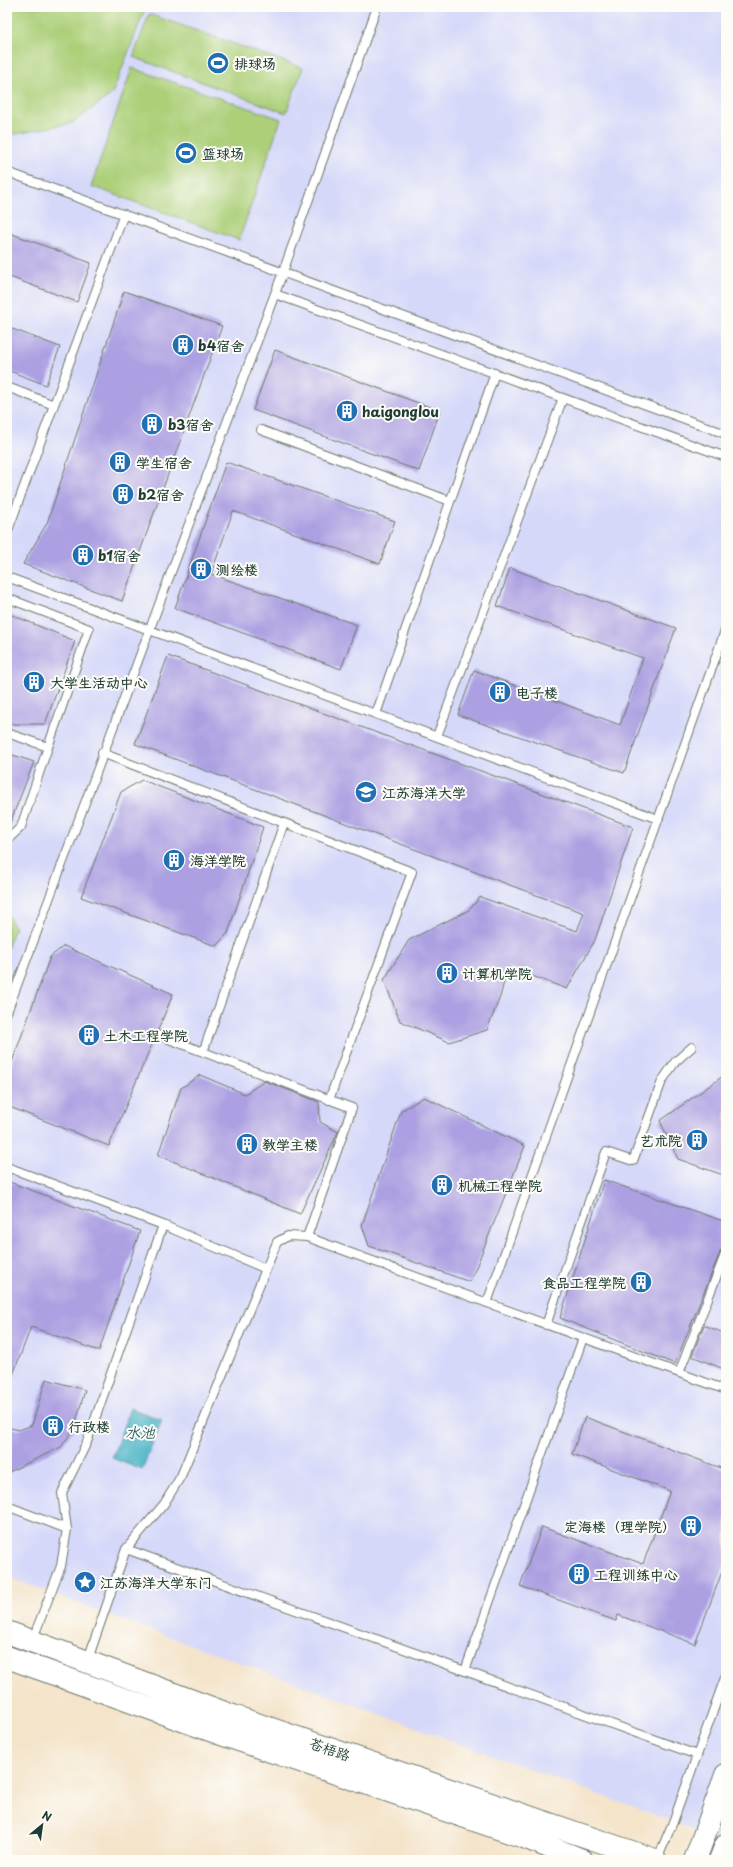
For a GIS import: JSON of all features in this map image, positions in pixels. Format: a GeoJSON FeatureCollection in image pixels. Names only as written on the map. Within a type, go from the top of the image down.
{"type":"FeatureCollection","features":[{"type":"Feature","properties":{"kind":"main road","name":"苍梧路"},"geometry":{"type":"LineString","coordinates":[[7,1632],[233,1716],[656,1860]]}},
{"type":"Feature","properties":{"kind":"main road","name":"苍梧路"},"geometry":{"type":"LineString","coordinates":[[7,1656],[226,1735],[524,1837],[582,1860]]}},
{"type":"Feature","properties":{"kind":"main road"},"geometry":{"type":"LineString","coordinates":[[695,1860],[726,1775]]}},
{"type":"Feature","properties":{"kind":"main road"},"geometry":{"type":"LineString","coordinates":[[720,1860],[726,1845]]}},
{"type":"Feature","properties":{"kind":"lane"},"geometry":{"type":"LineString","coordinates":[[7,1012],[102,753],[275,294],[377,7]]}},
{"type":"Feature","properties":{"kind":"lane"},"geometry":{"type":"LineString","coordinates":[[7,172],[726,434]]}},
{"type":"Feature","properties":{"kind":"lane"},"geometry":{"type":"LineString","coordinates":[[7,533],[124,214]]}},
{"type":"Feature","properties":{"kind":"lane"},"geometry":{"type":"LineString","coordinates":[[275,294],[726,457]]}},
{"type":"Feature","properties":{"kind":"lane"},"geometry":{"type":"LineString","coordinates":[[376,714],[495,373]]}},
{"type":"Feature","properties":{"kind":"lane"},"geometry":{"type":"LineString","coordinates":[[7,387],[54,405]]}},
{"type":"Feature","properties":{"kind":"lane"},"geometry":{"type":"LineString","coordinates":[[437,736],[563,398]]}},
{"type":"Feature","properties":{"kind":"lane"},"geometry":{"type":"LineString","coordinates":[[261,430],[450,501]]}},
{"type":"Feature","properties":{"kind":"lane"},"geometry":{"type":"LineString","coordinates":[[7,577],[658,819]]}},
{"type":"Feature","properties":{"kind":"lane"},"geometry":{"type":"LineString","coordinates":[[7,598],[89,629],[20,827],[7,840]]}},
{"type":"Feature","properties":{"kind":"lane"},"geometry":{"type":"LineString","coordinates":[[487,1303],[726,628]]}},
{"type":"Feature","properties":{"kind":"lane"},"geometry":{"type":"LineString","coordinates":[[7,733],[48,747]]}},
{"type":"Feature","properties":{"kind":"lane"},"geometry":{"type":"LineString","coordinates":[[102,753],[412,872],[329,1100]]}},
{"type":"Feature","properties":{"kind":"lane"},"geometry":{"type":"LineString","coordinates":[[203,1052],[284,823]]}},
{"type":"Feature","properties":{"kind":"lane"},"geometry":{"type":"LineString","coordinates":[[158,1034],[352,1108],[307,1237]]}},
{"type":"Feature","properties":{"kind":"lane"},"geometry":{"type":"LineString","coordinates":[[546,1325],[606,1152],[633,1161],[662,1081],[675,1062],[692,1047]]}},
{"type":"Feature","properties":{"kind":"lane"},"geometry":{"type":"LineString","coordinates":[[7,1167],[163,1225],[266,1269]]}},
{"type":"Feature","properties":{"kind":"lane"},"geometry":{"type":"LineString","coordinates":[[32,1642],[61,1566],[67,1529],[62,1493],[87,1442],[163,1225]]}},
{"type":"Feature","properties":{"kind":"lane"},"geometry":{"type":"LineString","coordinates":[[86,1662],[126,1549],[164,1504],[181,1476],[277,1242],[288,1236],[307,1237],[726,1390]]}},
{"type":"Feature","properties":{"kind":"lane"},"geometry":{"type":"LineString","coordinates":[[679,1373],[723,1274],[726,1252]]}},
{"type":"Feature","properties":{"kind":"lane"},"geometry":{"type":"LineString","coordinates":[[465,1671],[583,1338]]}},
{"type":"Feature","properties":{"kind":"lane"},"geometry":{"type":"LineString","coordinates":[[7,1506],[67,1529]]}},
{"type":"Feature","properties":{"kind":"lane"},"geometry":{"type":"LineString","coordinates":[[126,1549],[697,1755]]}},
{"type":"Feature","properties":{"kind":"lane"},"geometry":{"type":"LineString","coordinates":[[656,1860],[726,1675]]}},
{"type":"Feature","properties":{"kind":"shaded area","name":"江苏海洋大学"},"geometry":{"type":"Polygon","coordinates":[[[7,7],[726,7],[726,1844],[673,1822],[7,1577],[7,7]]]}},
{"type":"Feature","properties":{"kind":"green space"},"geometry":{"type":"Polygon","coordinates":[[[7,7],[146,7],[112,94],[72,123],[16,134],[7,131],[7,7]]]}},
{"type":"Feature","properties":{"kind":"green space","name":"排球场"},"geometry":{"type":"Polygon","coordinates":[[[149,14],[303,68],[286,113],[133,57],[149,14]]]}},
{"type":"Feature","properties":{"kind":"green space","name":"篮球场"},"geometry":{"type":"Polygon","coordinates":[[[132,68],[281,119],[239,240],[91,186],[132,68]]]}},
{"type":"Feature","properties":{"kind":"green space"},"geometry":{"type":"Polygon","coordinates":[[[7,914],[15,928],[7,948],[7,914]]]}},
{"type":"Feature","properties":{"kind":"water","name":"水池"},"geometry":{"type":"Polygon","coordinates":[[[130,1408],[162,1420],[142,1470],[112,1458],[130,1408]]]}},
{"type":"Feature","properties":{"kind":"building"},"geometry":{"type":"Polygon","coordinates":[[[7,232],[91,263],[77,302],[7,276],[7,232]]]}},
{"type":"Feature","properties":{"kind":"building","name":"学生宿舍"},"geometry":{"type":"Polygon","coordinates":[[[124,291],[222,326],[122,601],[23,564],[47,523],[124,291]]]}},
{"type":"Feature","properties":{"kind":"building"},"geometry":{"type":"Polygon","coordinates":[[[7,327],[60,347],[46,385],[7,370],[7,327]]]}},
{"type":"Feature","properties":{"kind":"building","name":"haigonglou"},"geometry":{"type":"Polygon","coordinates":[[[275,350],[440,411],[419,471],[253,410],[275,350]]]}},
{"type":"Feature","properties":{"kind":"building","name":"测绘楼"},"geometry":{"type":"Polygon","coordinates":[[[226,462],[395,521],[380,564],[233,511],[211,574],[357,625],[341,669],[175,608],[226,462]]]}},
{"type":"Feature","properties":{"kind":"building","name":"电子楼"},"geometry":{"type":"Polygon","coordinates":[[[510,568],[676,628],[624,773],[458,715],[474,670],[620,725],[643,658],[497,606],[510,568]]]}},
{"type":"Feature","properties":{"kind":"building","name":"大学生活动中心"},"geometry":{"type":"Polygon","coordinates":[[[7,613],[75,641],[45,724],[7,724],[7,613]]]}},
{"type":"Feature","properties":{"kind":"building"},"geometry":{"type":"Polygon","coordinates":[[[168,656],[633,827],[595,940],[567,989],[508,967],[500,997],[487,1030],[449,1042],[400,1021],[384,980],[409,940],[469,910],[480,897],[577,931],[584,913],[135,744],[168,656]]]}},
{"type":"Feature","properties":{"kind":"building"},"geometry":{"type":"Polygon","coordinates":[[[7,753],[34,762],[8,828],[7,828],[7,753]]]}},
{"type":"Feature","properties":{"kind":"building","name":"海洋学院"},"geometry":{"type":"Polygon","coordinates":[[[142,780],[263,827],[228,933],[216,946],[81,897],[121,792],[142,780]]]}},
{"type":"Feature","properties":{"kind":"building","name":"土木工程学院"},"geometry":{"type":"Polygon","coordinates":[[[64,946],[173,994],[158,1030],[153,1033],[154,1039],[109,1146],[7,1106],[7,1076],[50,957],[64,946]]]}},
{"type":"Feature","properties":{"kind":"building","name":"艺术院"},"geometry":{"type":"Polygon","coordinates":[[[726,1074],[726,1176],[678,1159],[660,1121],[726,1074]]]}},
{"type":"Feature","properties":{"kind":"building","name":"教学主楼"},"geometry":{"type":"Polygon","coordinates":[[[200,1075],[245,1094],[265,1081],[319,1102],[320,1122],[338,1132],[300,1214],[158,1155],[181,1088],[200,1075]]]}},
{"type":"Feature","properties":{"kind":"building","name":"机械工程学院"},"geometry":{"type":"Polygon","coordinates":[[[424,1097],[525,1146],[470,1282],[369,1246],[362,1225],[401,1111],[424,1097]]]}},
{"type":"Feature","properties":{"kind":"building","name":"食品工程学院"},"geometry":{"type":"Polygon","coordinates":[[[604,1180],[726,1222],[726,1246],[721,1250],[675,1364],[560,1318],[604,1180]]]}},
{"type":"Feature","properties":{"kind":"building"},"geometry":{"type":"Polygon","coordinates":[[[7,1181],[140,1231],[99,1351],[31,1327],[8,1388],[7,1181]]]}},
{"type":"Feature","properties":{"kind":"building"},"geometry":{"type":"Polygon","coordinates":[[[704,1325],[726,1334],[726,1370],[692,1356],[704,1325]]]}},
{"type":"Feature","properties":{"kind":"building","name":"行政楼"},"geometry":{"type":"Polygon","coordinates":[[[46,1379],[85,1390],[74,1429],[61,1447],[7,1473],[7,1427],[19,1430],[32,1425],[46,1379]]]}},
{"type":"Feature","properties":{"kind":"building","name":"定海楼（理学院）"},"geometry":{"type":"Polygon","coordinates":[[[585,1417],[726,1470],[726,1561],[695,1644],[618,1615],[616,1621],[520,1586],[542,1527],[643,1564],[670,1491],[572,1454],[585,1417]]]}},
{"type":"Feature","properties":{"kind":"place","name":"排球场"},"geometry":{"type":"Point","coordinates":[218,63]}},
{"type":"Feature","properties":{"kind":"place","name":"篮球场"},"geometry":{"type":"Point","coordinates":[186,153]}},
{"type":"Feature","properties":{"kind":"place","name":"b4宿舍"},"geometry":{"type":"Point","coordinates":[183,345]}},
{"type":"Feature","properties":{"kind":"place","name":"haigonglou"},"geometry":{"type":"Point","coordinates":[347,411]}},
{"type":"Feature","properties":{"kind":"place","name":"b3宿舍"},"geometry":{"type":"Point","coordinates":[152,424]}},
{"type":"Feature","properties":{"kind":"place","name":"学生宿舍"},"geometry":{"type":"Point","coordinates":[120,462]}},
{"type":"Feature","properties":{"kind":"place","name":"b2宿舍"},"geometry":{"type":"Point","coordinates":[123,494]}},
{"type":"Feature","properties":{"kind":"place","name":"b1宿舍"},"geometry":{"type":"Point","coordinates":[83,555]}},
{"type":"Feature","properties":{"kind":"place","name":"测绘楼"},"geometry":{"type":"Point","coordinates":[201,569]}},
{"type":"Feature","properties":{"kind":"place","name":"大学生活动中心"},"geometry":{"type":"Point","coordinates":[34,682]}},
{"type":"Feature","properties":{"kind":"place","name":"电子楼"},"geometry":{"type":"Point","coordinates":[500,692]}},
{"type":"Feature","properties":{"kind":"place","name":"江苏海洋大学"},"geometry":{"type":"Point","coordinates":[366,792]}},
{"type":"Feature","properties":{"kind":"place","name":"海洋学院"},"geometry":{"type":"Point","coordinates":[174,860]}},
{"type":"Feature","properties":{"kind":"place","name":"计算机学院"},"geometry":{"type":"Point","coordinates":[447,973]}},
{"type":"Feature","properties":{"kind":"place","name":"土木工程学院"},"geometry":{"type":"Point","coordinates":[89,1035]}},
{"type":"Feature","properties":{"kind":"place","name":"艺术院"},"geometry":{"type":"Point","coordinates":[697,1140]}},
{"type":"Feature","properties":{"kind":"place","name":"教学主楼"},"geometry":{"type":"Point","coordinates":[247,1144]}},
{"type":"Feature","properties":{"kind":"place","name":"机械工程学院"},"geometry":{"type":"Point","coordinates":[442,1185]}},
{"type":"Feature","properties":{"kind":"place","name":"食品工程学院"},"geometry":{"type":"Point","coordinates":[641,1282]}},
{"type":"Feature","properties":{"kind":"place","name":"行政楼"},"geometry":{"type":"Point","coordinates":[53,1426]}},
{"type":"Feature","properties":{"kind":"place","name":"定海楼（理学院）"},"geometry":{"type":"Point","coordinates":[691,1526]}},
{"type":"Feature","properties":{"kind":"place","name":"工程训练中心"},"geometry":{"type":"Point","coordinates":[579,1574]}},
{"type":"Feature","properties":{"kind":"place","name":"江苏海洋大学东门"},"geometry":{"type":"Point","coordinates":[85,1582]}}]}
